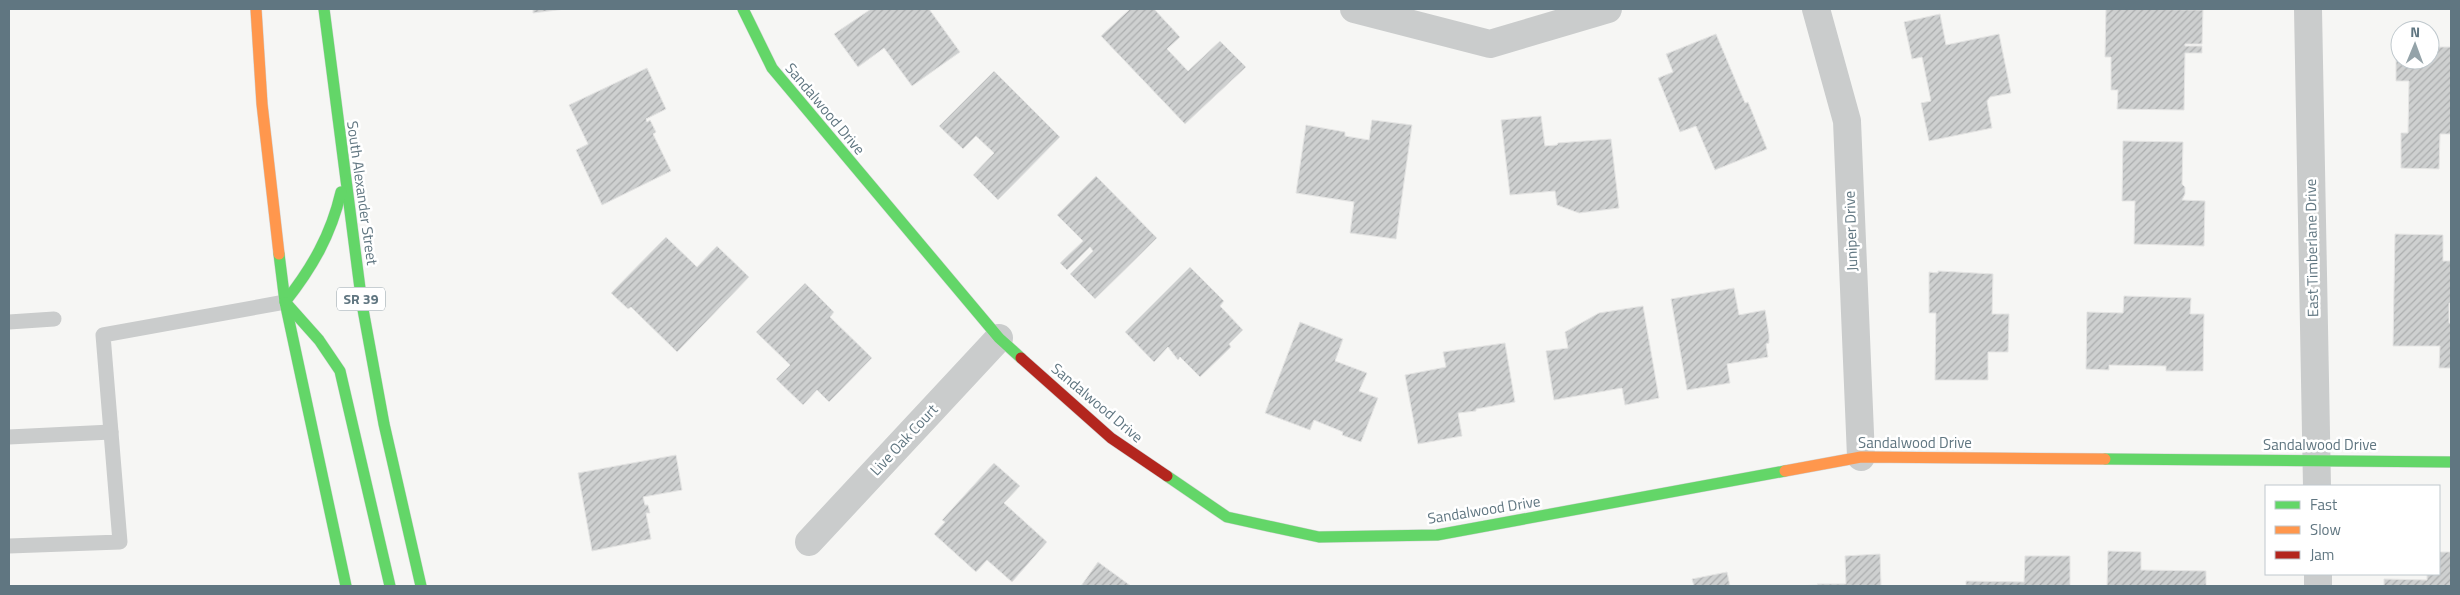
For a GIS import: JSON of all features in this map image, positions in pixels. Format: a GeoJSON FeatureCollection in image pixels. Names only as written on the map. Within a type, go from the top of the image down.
{"type":"FeatureCollection","features":[{"type":"Feature","properties":{"kind":"street"},"geometry":{"type":"LineString","coordinates":[[256,9],[262,104],[285,302],[346,586]]}},
{"type":"Feature","properties":{"kind":"street","name":"South Alexander Street"},"geometry":{"type":"LineString","coordinates":[[324,9],[344,177],[362,304],[384,424],[421,586]]}},
{"type":"Feature","properties":{"kind":"street","name":"Sandalwood Drive"},"geometry":{"type":"LineString","coordinates":[[743,9],[772,68],[999,338],[1111,438],[1228,517],[1319,536],[1437,535],[1861,457],[2317,473],[2451,462]]}},
{"type":"Feature","properties":{"kind":"street"},"geometry":{"type":"LineString","coordinates":[[1354,9],[1490,44],[1608,9]]}},
{"type":"Feature","properties":{"kind":"street","name":"Juniper Drive"},"geometry":{"type":"LineString","coordinates":[[1816,9],[1847,121],[1861,457]]}},
{"type":"Feature","properties":{"kind":"street","name":"East Timberlane Drive"},"geometry":{"type":"LineString","coordinates":[[2308,9],[2317,473]]}},
{"type":"Feature","properties":{"kind":"street"},"geometry":{"type":"LineString","coordinates":[[285,302],[323,250],[336,218],[344,177]]}},
{"type":"Feature","properties":{"kind":"street"},"geometry":{"type":"LineString","coordinates":[[285,302],[319,340],[340,371],[390,586]]}},
{"type":"Feature","properties":{"kind":"street","name":"Live Oak Court"},"geometry":{"type":"LineString","coordinates":[[809,542],[999,338]]}},
{"type":"Feature","properties":{"kind":"lane"},"geometry":{"type":"LineString","coordinates":[[9,546],[120,542],[103,335],[285,302]]}},
{"type":"Feature","properties":{"kind":"lane"},"geometry":{"type":"LineString","coordinates":[[9,322],[54,319]]}},
{"type":"Feature","properties":{"kind":"lane"},"geometry":{"type":"LineString","coordinates":[[9,437],[111,432]]}},
{"type":"Feature","properties":{"kind":"building"},"geometry":{"type":"Polygon","coordinates":[[[533,9],[565,9],[533,13],[533,9]]]}},
{"type":"Feature","properties":{"kind":"building"},"geometry":{"type":"Polygon","coordinates":[[[871,9],[929,9],[960,52],[912,86],[884,48],[858,67],[834,34],[871,9]]]}},
{"type":"Feature","properties":{"kind":"building"},"geometry":{"type":"Polygon","coordinates":[[[1130,9],[1154,9],[1180,37],[1167,49],[1188,71],[1220,41],[1246,67],[1185,124],[1101,36],[1130,9]]]}},
{"type":"Feature","properties":{"kind":"building"},"geometry":{"type":"Polygon","coordinates":[[[2106,9],[2203,10],[2202,44],[2185,44],[2185,46],[2202,46],[2202,53],[2185,53],[2184,110],[2117,109],[2118,90],[2111,90],[2111,57],[2105,57],[2106,9]]]}},
{"type":"Feature","properties":{"kind":"building"},"geometry":{"type":"Polygon","coordinates":[[[1940,14],[1946,45],[1999,34],[2011,93],[1990,97],[1987,101],[1992,128],[1929,141],[1921,103],[1931,101],[1922,57],[1912,59],[1904,22],[1940,14]]]}},
{"type":"Feature","properties":{"kind":"building"},"geometry":{"type":"Polygon","coordinates":[[[1716,34],[1745,103],[1748,102],[1767,149],[1715,170],[1696,126],[1680,132],[1658,78],[1673,72],[1666,54],[1716,34]]]}},
{"type":"Feature","properties":{"kind":"building"},"geometry":{"type":"Polygon","coordinates":[[[2440,47],[2451,47],[2451,134],[2440,134],[2439,169],[2401,168],[2401,133],[2408,133],[2409,81],[2396,81],[2396,70],[2440,70],[2440,47]]]}},
{"type":"Feature","properties":{"kind":"building"},"geometry":{"type":"Polygon","coordinates":[[[647,68],[666,109],[646,119],[647,122],[650,120],[656,132],[653,134],[671,171],[602,205],[576,150],[588,144],[569,105],[647,68]]]}},
{"type":"Feature","properties":{"kind":"building"},"geometry":{"type":"Polygon","coordinates":[[[994,71],[1060,137],[998,200],[973,175],[994,153],[976,136],[963,149],[939,126],[994,71]]]}},
{"type":"Feature","properties":{"kind":"building"},"geometry":{"type":"Polygon","coordinates":[[[1541,116],[1545,146],[1557,145],[1558,143],[1611,139],[1619,208],[1579,213],[1557,205],[1555,191],[1510,195],[1501,120],[1541,116]]]}},
{"type":"Feature","properties":{"kind":"building"},"geometry":{"type":"Polygon","coordinates":[[[1372,120],[1412,125],[1396,239],[1350,233],[1354,202],[1296,193],[1306,125],[1345,132],[1345,136],[1369,140],[1372,120]]]}},
{"type":"Feature","properties":{"kind":"building"},"geometry":{"type":"Polygon","coordinates":[[[2123,141],[2183,142],[2182,184],[2185,187],[2185,194],[2182,200],[2205,201],[2204,246],[2134,244],[2135,201],[2122,201],[2123,141]]]}},
{"type":"Feature","properties":{"kind":"building"},"geometry":{"type":"Polygon","coordinates":[[[1096,176],[1157,238],[1095,299],[1070,274],[1093,251],[1090,247],[1067,270],[1060,263],[1083,241],[1057,215],[1096,176]]]}},
{"type":"Feature","properties":{"kind":"building"},"geometry":{"type":"Polygon","coordinates":[[[2395,234],[2443,235],[2443,261],[2451,261],[2449,323],[2451,323],[2451,368],[2439,368],[2440,346],[2393,346],[2395,234]]]}},
{"type":"Feature","properties":{"kind":"building"},"geometry":{"type":"Polygon","coordinates":[[[666,237],[697,267],[717,246],[749,277],[677,352],[631,307],[628,309],[611,293],[666,237]]]}},
{"type":"Feature","properties":{"kind":"building"},"geometry":{"type":"Polygon","coordinates":[[[1190,267],[1224,301],[1220,306],[1243,330],[1229,344],[1231,347],[1200,377],[1180,357],[1178,360],[1168,347],[1154,362],[1125,332],[1190,267]]]}},
{"type":"Feature","properties":{"kind":"building"},"geometry":{"type":"Polygon","coordinates":[[[1938,271],[1993,274],[1992,314],[2009,314],[2008,352],[1988,352],[1988,380],[1935,380],[1936,313],[1929,313],[1929,272],[1938,273],[1938,271]]]}},
{"type":"Feature","properties":{"kind":"building"},"geometry":{"type":"Polygon","coordinates":[[[805,283],[834,312],[830,317],[872,358],[829,402],[817,390],[803,405],[776,379],[790,365],[756,332],[805,283]]]}},
{"type":"Feature","properties":{"kind":"building"},"geometry":{"type":"Polygon","coordinates":[[[1734,288],[1739,315],[1765,310],[1769,335],[1769,343],[1766,344],[1768,357],[1727,364],[1730,383],[1687,390],[1671,299],[1734,288]]]}},
{"type":"Feature","properties":{"kind":"building"},"geometry":{"type":"Polygon","coordinates":[[[2124,296],[2191,298],[2190,314],[2204,314],[2203,371],[2166,371],[2166,366],[2109,365],[2109,370],[2086,369],[2087,312],[2123,313],[2124,296]]]}},
{"type":"Feature","properties":{"kind":"building"},"geometry":{"type":"Polygon","coordinates":[[[1643,306],[1659,398],[1625,405],[1622,388],[1554,400],[1546,351],[1568,348],[1565,332],[1599,313],[1643,306]]]}},
{"type":"Feature","properties":{"kind":"building"},"geometry":{"type":"Polygon","coordinates":[[[1300,322],[1343,339],[1335,361],[1367,373],[1359,391],[1378,398],[1361,442],[1342,435],[1343,432],[1314,420],[1310,430],[1265,413],[1300,322]]]}},
{"type":"Feature","properties":{"kind":"building"},"geometry":{"type":"Polygon","coordinates":[[[1505,343],[1515,402],[1458,413],[1462,436],[1418,444],[1405,375],[1446,367],[1443,352],[1505,343]]]}},
{"type":"Feature","properties":{"kind":"building"},"geometry":{"type":"Polygon","coordinates":[[[676,455],[682,490],[643,497],[650,513],[646,513],[651,539],[592,551],[578,473],[676,455]]]}},
{"type":"Feature","properties":{"kind":"building"},"geometry":{"type":"Polygon","coordinates":[[[994,463],[1020,486],[1004,503],[1047,542],[1012,582],[987,560],[976,572],[934,534],[945,522],[942,520],[994,463]]]}},
{"type":"Feature","properties":{"kind":"building"},"geometry":{"type":"Polygon","coordinates":[[[2108,551],[2141,552],[2141,570],[2206,571],[2206,586],[2107,586],[2108,551]]]}},
{"type":"Feature","properties":{"kind":"building"},"geometry":{"type":"Polygon","coordinates":[[[2440,552],[2451,552],[2451,586],[2384,586],[2384,579],[2427,580],[2427,575],[2440,575],[2440,552]]]}},
{"type":"Feature","properties":{"kind":"building"},"geometry":{"type":"Polygon","coordinates":[[[1880,554],[1881,586],[1794,586],[1846,584],[1845,556],[1880,554]]]}},
{"type":"Feature","properties":{"kind":"building"},"geometry":{"type":"Polygon","coordinates":[[[2025,556],[2070,556],[2070,586],[1966,586],[1966,581],[2024,582],[2025,556]]]}},
{"type":"Feature","properties":{"kind":"building"},"geometry":{"type":"Polygon","coordinates":[[[1098,562],[1131,586],[1081,586],[1098,562]]]}},
{"type":"Feature","properties":{"kind":"building"},"geometry":{"type":"Polygon","coordinates":[[[1727,572],[1730,586],[1694,586],[1692,579],[1727,572]]]}},
{"type":"Feature","properties":{"kind":"traffic: fast"},"geometry":{"type":"LineString","coordinates":[[324,9],[362,304],[384,424],[421,586]]}},
{"type":"Feature","properties":{"kind":"traffic: fast"},"geometry":{"type":"LineString","coordinates":[[743,9],[772,68],[999,338],[1021,358]]}},
{"type":"Feature","properties":{"kind":"traffic: fast"},"geometry":{"type":"LineString","coordinates":[[285,302],[304,277],[326,237],[341,192]]}},
{"type":"Feature","properties":{"kind":"traffic: fast"},"geometry":{"type":"LineString","coordinates":[[279,254],[285,302],[346,586]]}},
{"type":"Feature","properties":{"kind":"traffic: fast"},"geometry":{"type":"LineString","coordinates":[[286,303],[319,340],[340,371],[390,586]]}},
{"type":"Feature","properties":{"kind":"traffic: fast"},"geometry":{"type":"LineString","coordinates":[[2105,459],[2451,462]]}},
{"type":"Feature","properties":{"kind":"traffic: fast"},"geometry":{"type":"LineString","coordinates":[[1167,476],[1227,517],[1319,537],[1437,535],[1785,471]]}},
{"type":"Feature","properties":{"kind":"traffic: slow"},"geometry":{"type":"LineString","coordinates":[[256,9],[262,104],[279,254]]}},
{"type":"Feature","properties":{"kind":"traffic: slow"},"geometry":{"type":"LineString","coordinates":[[1785,471],[1861,457],[2105,459]]}},
{"type":"Feature","properties":{"kind":"traffic: jam"},"geometry":{"type":"LineString","coordinates":[[1021,358],[1111,438],[1167,476]]}}]}
